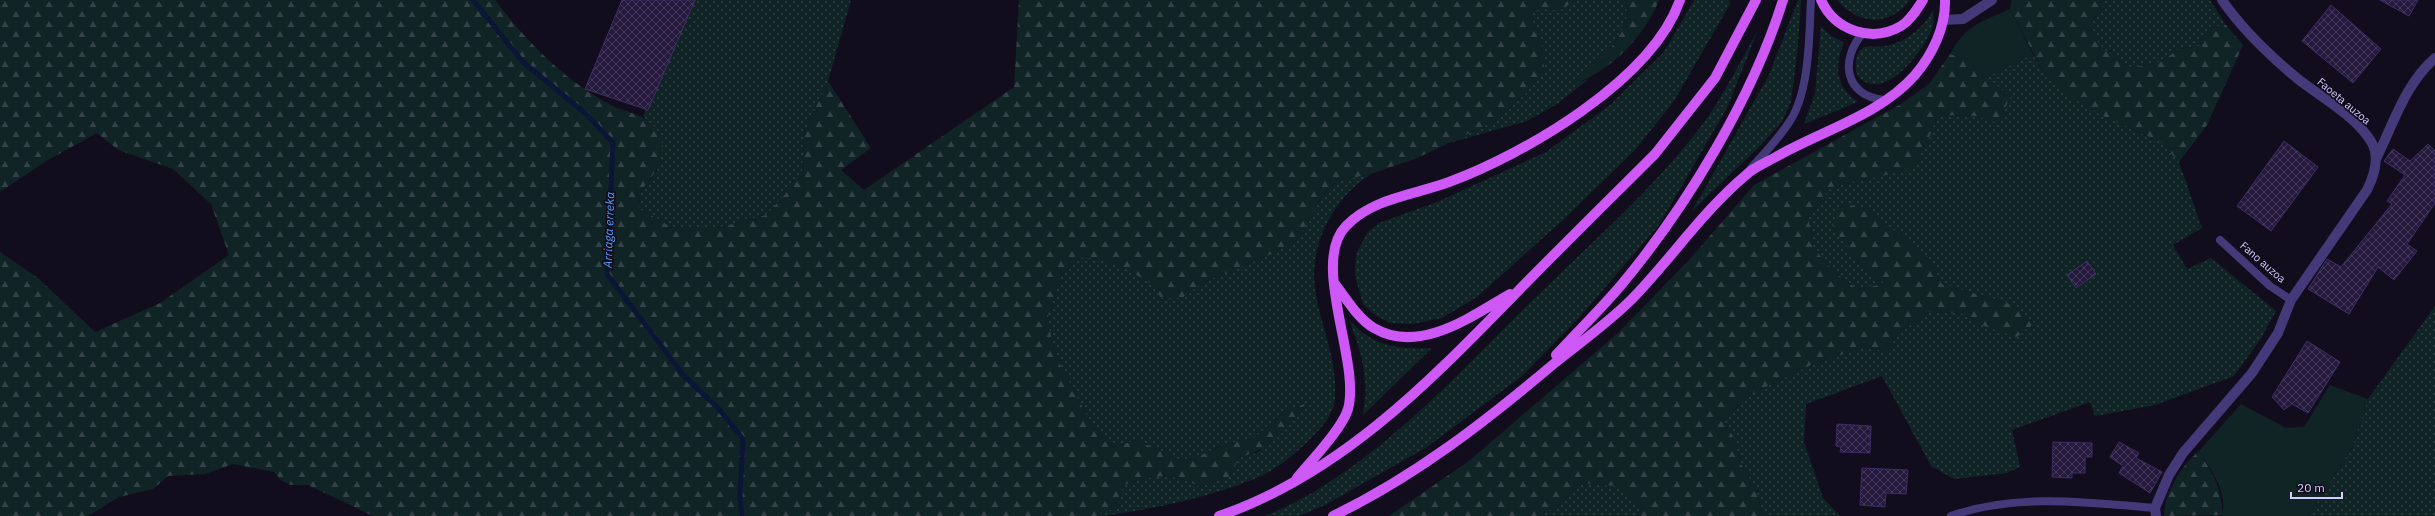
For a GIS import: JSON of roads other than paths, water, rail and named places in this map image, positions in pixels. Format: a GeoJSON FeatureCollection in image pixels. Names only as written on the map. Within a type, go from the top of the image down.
{"type":"FeatureCollection","features":[{"type":"Feature","properties":{"kind":"main road"},"geometry":{"type":"LineString","coordinates":[[1294,483],[1330,437],[1347,410],[1351,390],[1334,282],[1333,264],[1337,245],[1344,228],[1360,213],[1376,204],[1450,181],[1486,166],[1539,138],[1592,104],[1637,65],[1667,26],[1680,0]]}},
{"type":"Feature","properties":{"kind":"main road"},"geometry":{"type":"LineString","coordinates":[[1219,516],[1264,498],[1321,468],[1384,421],[1455,356],[1655,154],[1684,119],[1714,78],[1756,0]]}},
{"type":"Feature","properties":{"kind":"main road"},"geometry":{"type":"LineString","coordinates":[[1528,386],[1622,284],[1661,234],[1694,185],[1726,130],[1752,77],[1783,0]]}},
{"type":"Feature","properties":{"kind":"main road"},"geometry":{"type":"LineString","coordinates":[[1821,0],[1836,21],[1851,30],[1863,33],[1886,32],[1902,25],[1914,14],[1923,0]]}},
{"type":"Feature","properties":{"kind":"main road"},"geometry":{"type":"LineString","coordinates":[[1333,516],[1363,502],[1438,456],[1528,386],[1631,300],[1712,208],[1747,173],[1884,100],[1914,75],[1928,56],[1943,20],[1945,0]]}},
{"type":"Feature","properties":{"kind":"main road"},"geometry":{"type":"LineString","coordinates":[[1334,282],[1373,328],[1392,335],[1420,336],[1450,328],[1520,289]]}},
{"type":"Feature","properties":{"kind":"street"},"geometry":{"type":"LineString","coordinates":[[1943,20],[1962,19],[1992,0]]}},
{"type":"Feature","properties":{"kind":"street","name":"Faoeta auzoa"},"geometry":{"type":"LineString","coordinates":[[2155,512],[2169,475],[2183,453],[2252,373],[2278,333],[2292,300],[2368,190],[2374,176],[2376,159],[2372,144],[2360,128],[2296,77],[2236,20],[2222,0]]}},
{"type":"Feature","properties":{"kind":"street"},"geometry":{"type":"LineString","coordinates":[[2376,159],[2408,90],[2422,69],[2435,58]]}},
{"type":"Feature","properties":{"kind":"lane"},"geometry":{"type":"LineString","coordinates":[[1747,173],[1791,120],[1798,101],[1807,59],[1811,0]]}},
{"type":"Feature","properties":{"kind":"lane"},"geometry":{"type":"LineString","coordinates":[[1863,33],[1851,49],[1848,61],[1850,77],[1860,91],[1873,99],[1884,100]]}},
{"type":"Feature","properties":{"kind":"lane","name":"Fano auzoa"},"geometry":{"type":"LineString","coordinates":[[2220,240],[2270,286],[2292,300]]}},
{"type":"Feature","properties":{"kind":"lane"},"geometry":{"type":"LineString","coordinates":[[1951,516],[1972,508],[2008,503],[2118,505],[2155,512]]}},
{"type":"Feature","properties":{"kind":"waterway","name":"Arriaga erreka"},"geometry":{"type":"LineString","coordinates":[[473,0],[523,62],[586,114],[613,143],[607,274],[684,376],[718,408],[743,439],[740,497],[742,516]]}}]}
